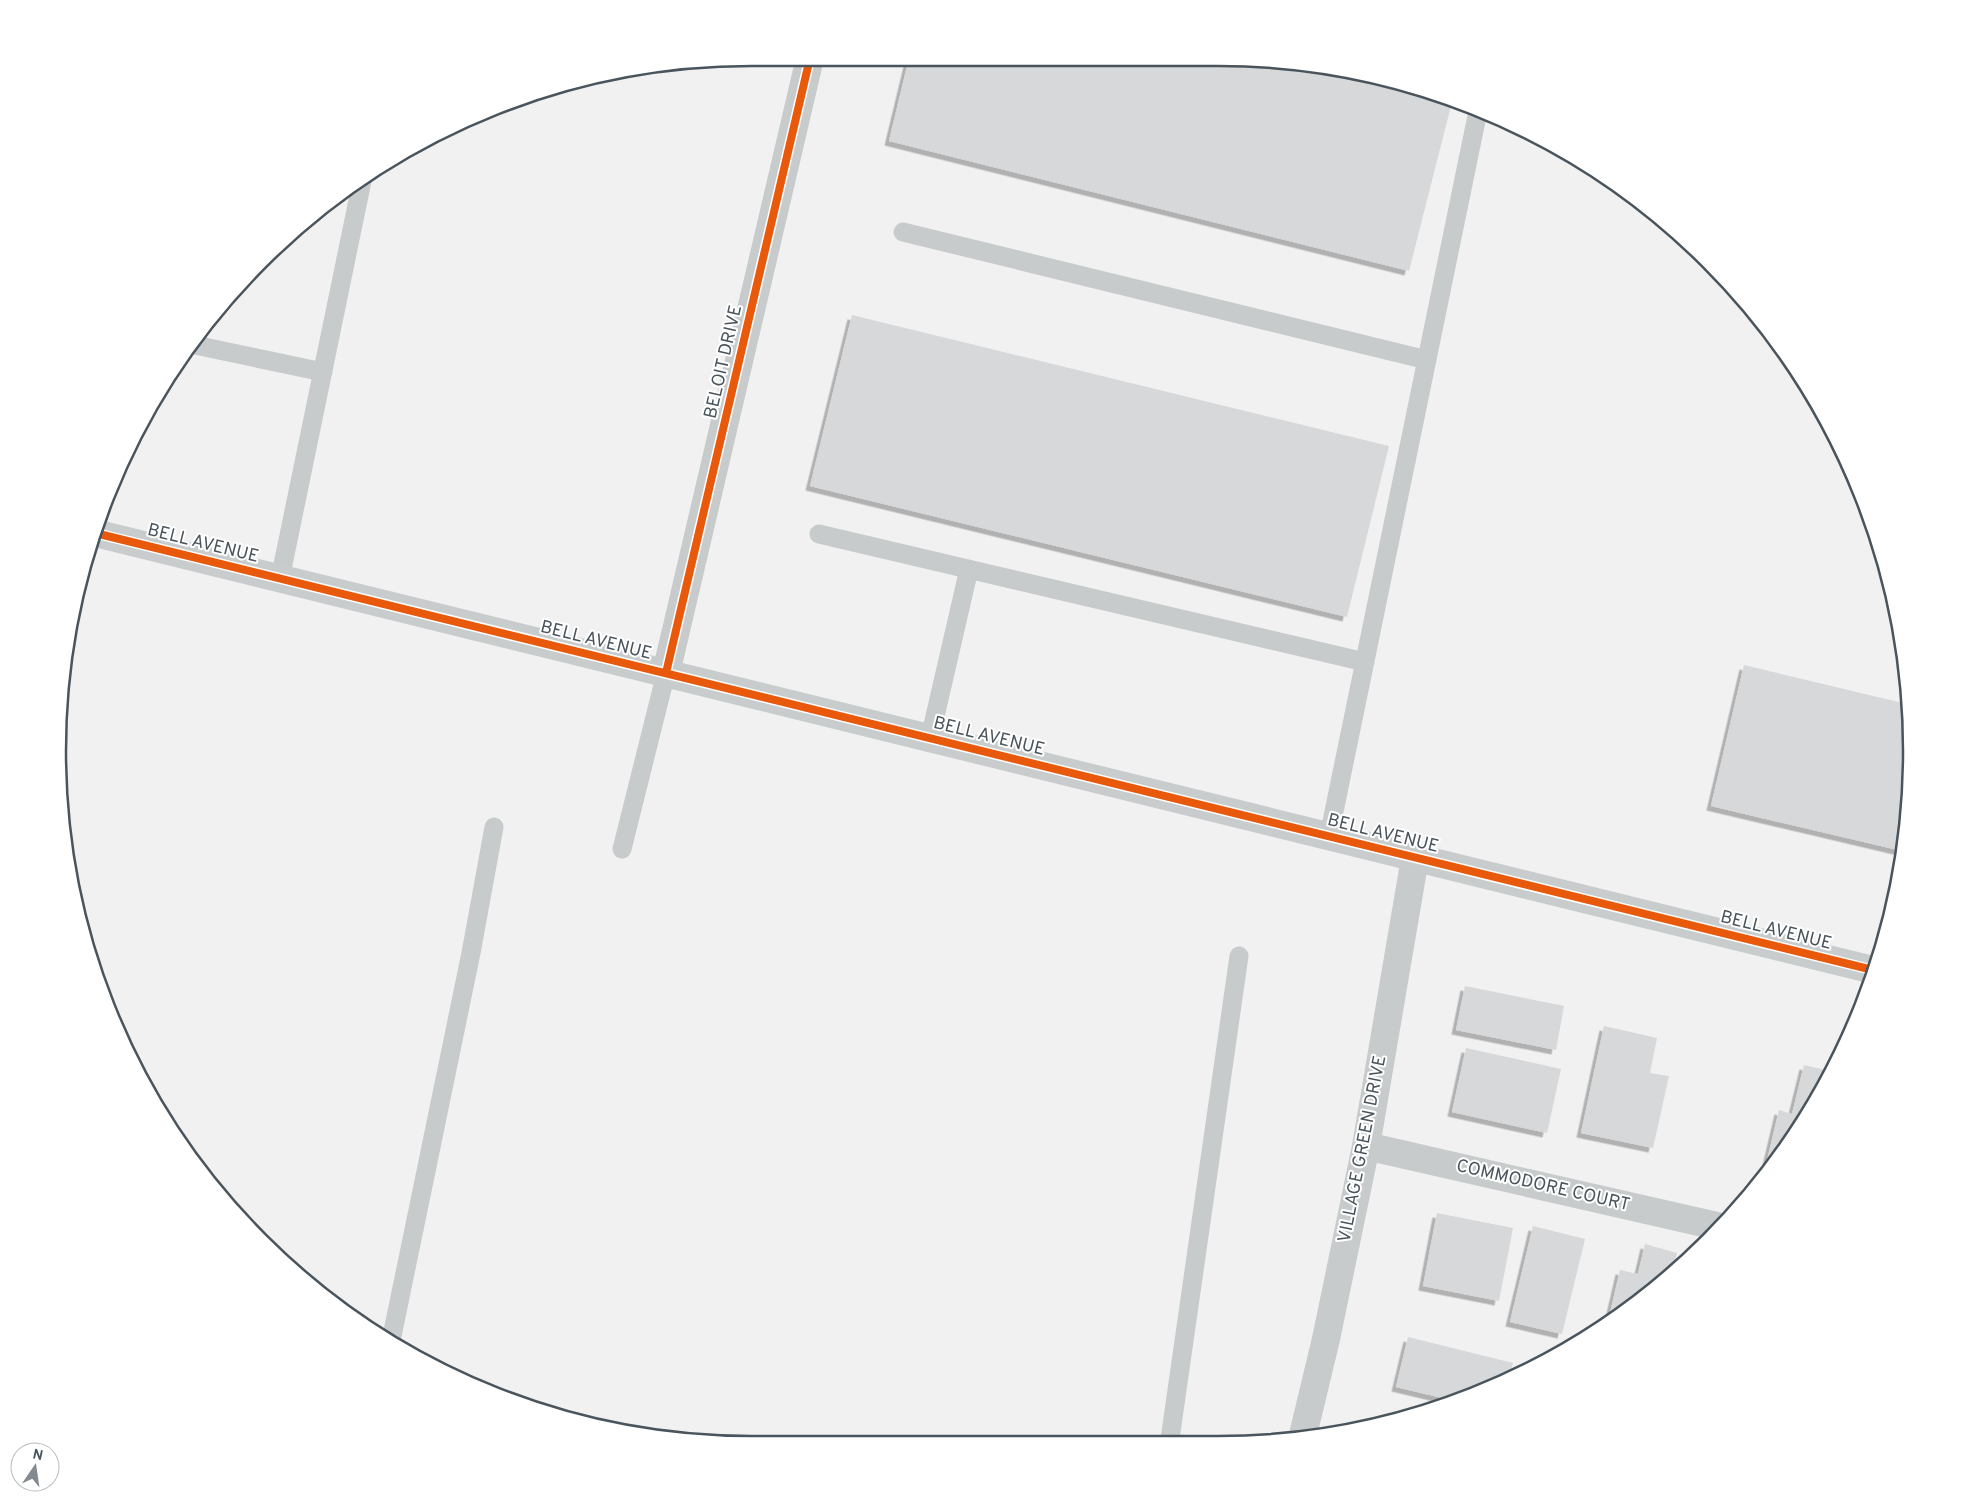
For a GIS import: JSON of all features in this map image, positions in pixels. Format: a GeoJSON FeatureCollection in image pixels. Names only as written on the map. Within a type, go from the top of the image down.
{"type":"FeatureCollection","features":[{"type":"Feature","properties":{"kind":"main road","name":"BELL AVENUE"},"geometry":{"type":"LineString","coordinates":[[102,535],[1867,968]]}},
{"type":"Feature","properties":{"kind":"street","name":"BELOIT DRIVE"},"geometry":{"type":"LineString","coordinates":[[666,673],[808,66]]}},
{"type":"Feature","properties":{"kind":"street","name":"VILLAGE GREEN DRIVE"},"geometry":{"type":"LineString","coordinates":[[1304,1430],[1326,1339],[1366,1146],[1415,858]]}},
{"type":"Feature","properties":{"kind":"street","name":"COMMODORE COURT"},"geometry":{"type":"LineString","coordinates":[[1366,1146],[1712,1224]]}},
{"type":"Feature","properties":{"kind":"lane"},"geometry":{"type":"LineString","coordinates":[[1329,836],[1477,117]]}},
{"type":"Feature","properties":{"kind":"lane"},"geometry":{"type":"LineString","coordinates":[[280,579],[360,190]]}},
{"type":"Feature","properties":{"kind":"lane"},"geometry":{"type":"LineString","coordinates":[[903,232],[1427,360]]}},
{"type":"Feature","properties":{"kind":"lane"},"geometry":{"type":"LineString","coordinates":[[200,346],[323,372]]}},
{"type":"Feature","properties":{"kind":"lane"},"geometry":{"type":"LineString","coordinates":[[819,534],[1365,662]]}},
{"type":"Feature","properties":{"kind":"lane"},"geometry":{"type":"LineString","coordinates":[[930,738],[969,569]]}},
{"type":"Feature","properties":{"kind":"lane"},"geometry":{"type":"LineString","coordinates":[[622,849],[666,673]]}},
{"type":"Feature","properties":{"kind":"lane"},"geometry":{"type":"LineString","coordinates":[[393,1334],[472,953],[494,827]]}},
{"type":"Feature","properties":{"kind":"lane"},"geometry":{"type":"LineString","coordinates":[[1170,1436],[1240,956]]}},
{"type":"Feature","properties":{"kind":"building"},"geometry":{"type":"Polygon","coordinates":[[[907,66],[1218,66],[1263,68],[1352,79],[1451,108],[1409,271],[889,141],[907,66]]]}},
{"type":"Feature","properties":{"kind":"building"},"geometry":{"type":"Polygon","coordinates":[[[852,315],[1389,446],[1347,617],[810,486],[852,315]]]}},
{"type":"Feature","properties":{"kind":"building"},"geometry":{"type":"Polygon","coordinates":[[[1744,665],[1901,702],[1903,751],[1896,849],[1711,806],[1744,665]]]}},
{"type":"Feature","properties":{"kind":"building"},"geometry":{"type":"Polygon","coordinates":[[[1465,986],[1564,1006],[1556,1050],[1456,1030],[1465,986]]]}},
{"type":"Feature","properties":{"kind":"building"},"geometry":{"type":"Polygon","coordinates":[[[1604,1026],[1657,1038],[1650,1073],[1669,1076],[1653,1148],[1581,1133],[1604,1026]]]}},
{"type":"Feature","properties":{"kind":"building"},"geometry":{"type":"Polygon","coordinates":[[[1466,1048],[1561,1069],[1547,1133],[1452,1112],[1466,1048]]]}},
{"type":"Feature","properties":{"kind":"building"},"geometry":{"type":"Polygon","coordinates":[[[1804,1065],[1824,1070],[1811,1093],[1767,1159],[1779,1110],[1792,1114],[1804,1065]]]}},
{"type":"Feature","properties":{"kind":"building"},"geometry":{"type":"Polygon","coordinates":[[[1437,1213],[1513,1228],[1499,1301],[1423,1286],[1437,1213]]]}},
{"type":"Feature","properties":{"kind":"building"},"geometry":{"type":"Polygon","coordinates":[[[1533,1226],[1585,1239],[1562,1334],[1510,1322],[1533,1226]]]}},
{"type":"Feature","properties":{"kind":"building"},"geometry":{"type":"Polygon","coordinates":[[[1645,1244],[1677,1253],[1675,1260],[1669,1266],[1610,1311],[1620,1270],[1638,1274],[1645,1244]]]}},
{"type":"Feature","properties":{"kind":"building"},"geometry":{"type":"Polygon","coordinates":[[[1408,1337],[1513,1363],[1511,1370],[1480,1384],[1441,1398],[1396,1387],[1408,1337]]]}},
{"type":"Feature","properties":{"kind":"cycle path"},"geometry":{"type":"LineString","coordinates":[[666,673],[808,66]]}},
{"type":"Feature","properties":{"kind":"cycle path"},"geometry":{"type":"LineString","coordinates":[[102,535],[1867,968]]}}]}
